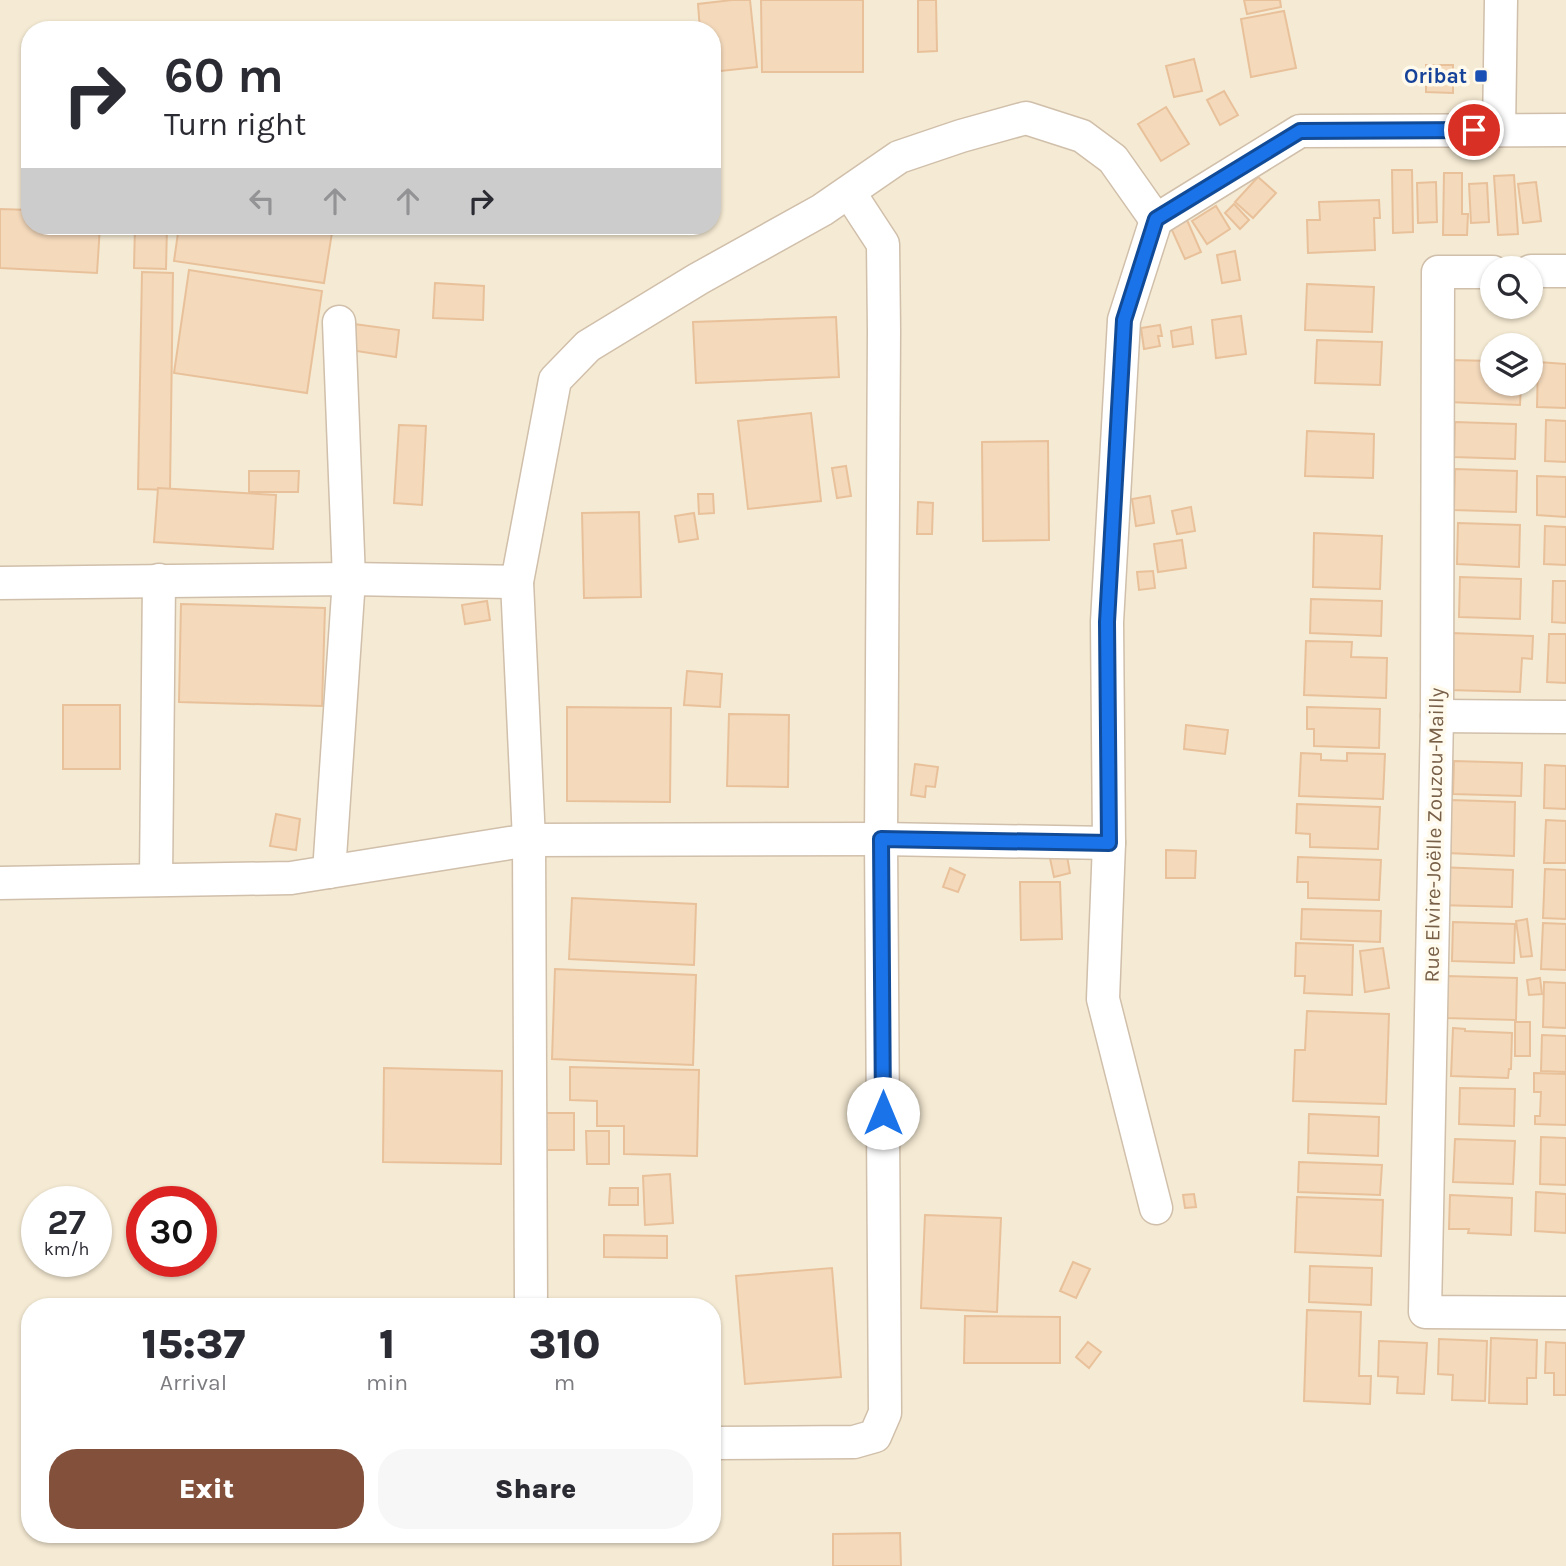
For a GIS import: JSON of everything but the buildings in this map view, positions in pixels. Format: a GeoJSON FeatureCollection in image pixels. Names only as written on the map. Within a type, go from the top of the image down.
{"type":"FeatureCollection","features":[{"type":"Feature","properties":{"kind":"street"},"geometry":{"type":"LineString","coordinates":[[1499,130],[1501,0]]}},
{"type":"Feature","properties":{"kind":"street"},"geometry":{"type":"LineString","coordinates":[[531,1298],[529,839],[517,582],[555,380],[588,346],[698,279],[822,210],[900,157],[1026,118],[1082,136],[1113,159],[1156,219]]}},
{"type":"Feature","properties":{"kind":"street"},"geometry":{"type":"LineString","coordinates":[[1156,1208],[1103,999],[1109,843],[1107,622],[1124,320],[1156,219],[1300,131],[1566,130]]}},
{"type":"Feature","properties":{"kind":"street"},"geometry":{"type":"LineString","coordinates":[[721,1443],[854,1442],[875,1436],[885,1413],[881,839],[883,244],[849,191]]}},
{"type":"Feature","properties":{"kind":"street"},"geometry":{"type":"LineString","coordinates":[[1543,271],[1566,271]]}},
{"type":"Feature","properties":{"kind":"street","name":"Rue Elvire-Joëlle Zouzou-Mailly"},"geometry":{"type":"LineString","coordinates":[[1480,272],[1438,272],[1437,716],[1425,1312],[1566,1313]]}},
{"type":"Feature","properties":{"kind":"street"},"geometry":{"type":"LineString","coordinates":[[330,872],[349,579],[339,321]]}},
{"type":"Feature","properties":{"kind":"street"},"geometry":{"type":"LineString","coordinates":[[0,583],[349,579],[517,582]]}},
{"type":"Feature","properties":{"kind":"street"},"geometry":{"type":"LineString","coordinates":[[156,880],[159,580]]}},
{"type":"Feature","properties":{"kind":"street"},"geometry":{"type":"LineString","coordinates":[[1437,716],[1566,717]]}},
{"type":"Feature","properties":{"kind":"street"},"geometry":{"type":"LineString","coordinates":[[0,883],[291,878],[529,839],[881,839],[1109,843]]}},
{"type":"Feature","properties":{"kind":"shaded area"},"geometry":{"type":"Polygon","coordinates":[[[0,0],[1566,0],[1566,1566],[0,1566],[0,0]]]}},
{"type":"Feature","properties":{"kind":"place","name":"Oribat"},"geometry":{"type":"Point","coordinates":[1481,76]}},
{"type":"Feature","properties":{"kind":"route"},"geometry":{"type":"LineString","coordinates":[[883,1113],[881,839],[1109,843],[1107,622],[1124,320],[1156,219],[1300,131],[1474,130]]}}]}
